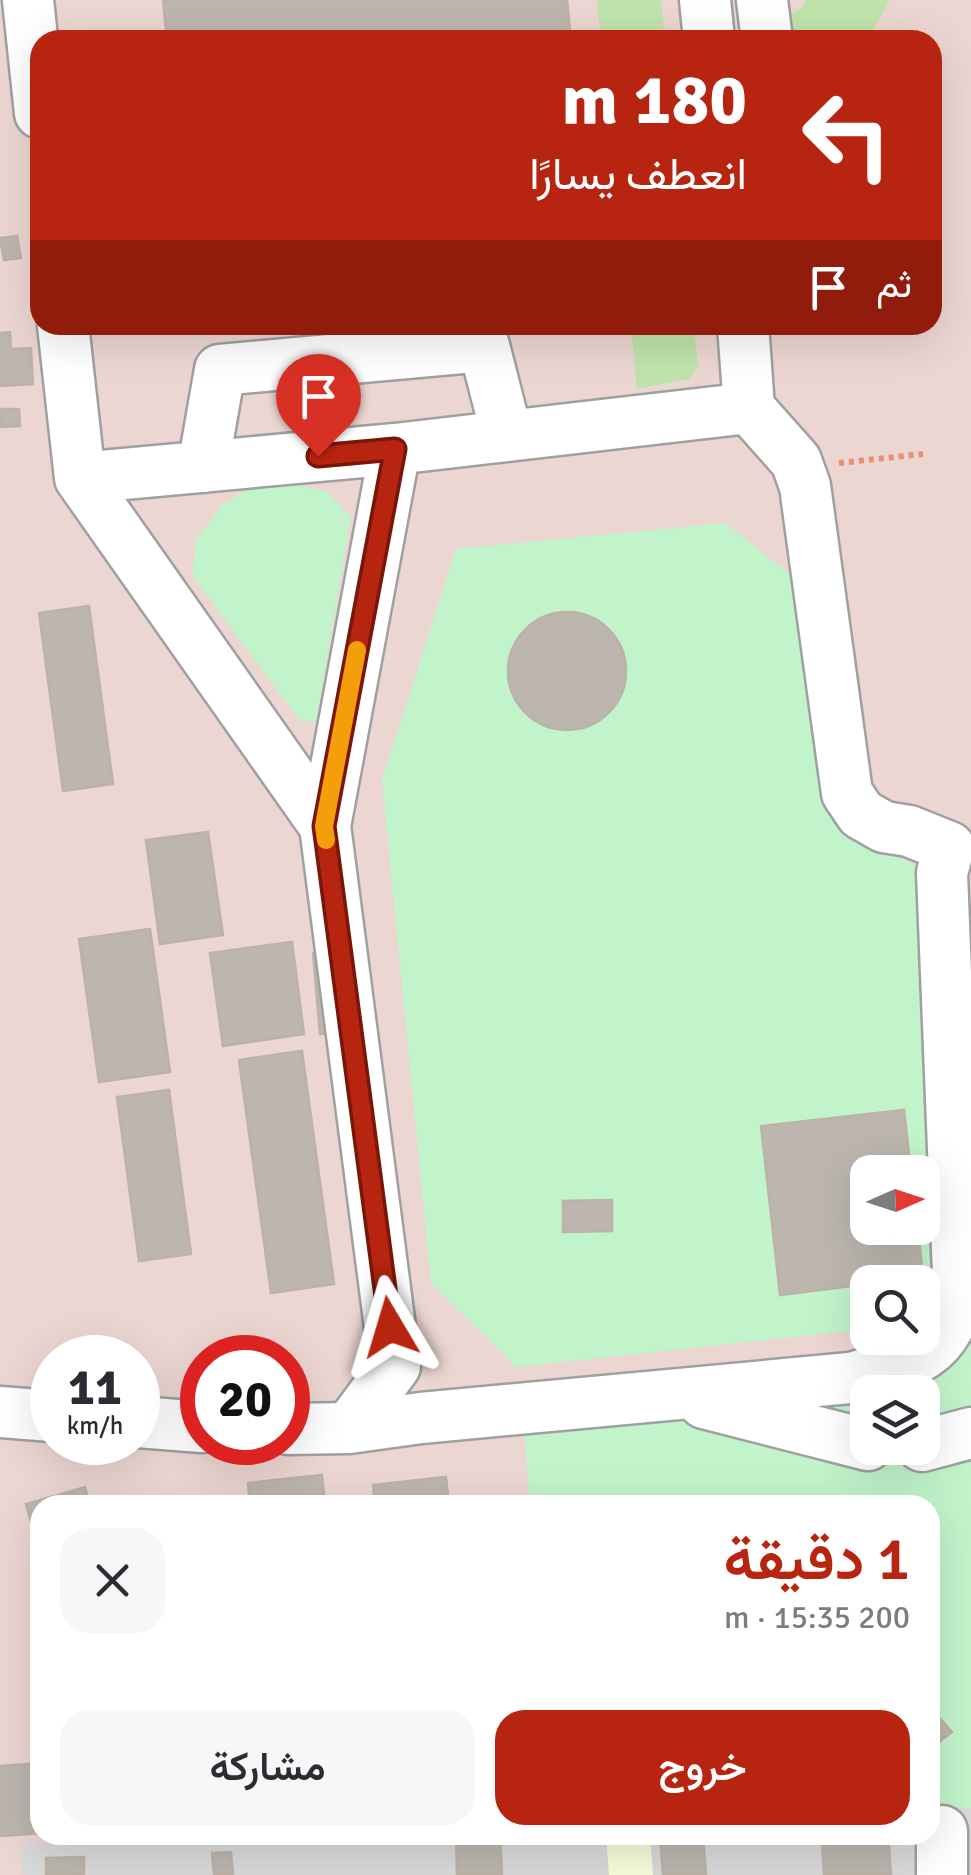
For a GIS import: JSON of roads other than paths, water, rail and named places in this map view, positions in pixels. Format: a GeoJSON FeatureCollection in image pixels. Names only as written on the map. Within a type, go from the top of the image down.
{"type":"FeatureCollection","features":[{"type":"Feature","properties":{"kind":"lane"},"geometry":{"type":"LineString","coordinates":[[28,0],[31,30]]}},
{"type":"Feature","properties":{"kind":"lane"},"geometry":{"type":"LineString","coordinates":[[705,0],[708,30]]}},
{"type":"Feature","properties":{"kind":"lane"},"geometry":{"type":"LineString","coordinates":[[762,0],[766,30]]}},
{"type":"Feature","properties":{"kind":"lane"},"geometry":{"type":"LineString","coordinates":[[64,335],[80,478],[324,826]]}},
{"type":"Feature","properties":{"kind":"lane"},"geometry":{"type":"LineString","coordinates":[[310,1428],[348,1428],[850,1378],[926,1354],[941,1340],[953,1320],[959,1300],[942,873],[949,847],[884,826],[861,814],[848,793],[805,486],[796,461],[749,408],[745,335]]}},
{"type":"Feature","properties":{"kind":"lane"},"geometry":{"type":"LineString","coordinates":[[204,467],[220,370],[484,346],[506,436]]}},
{"type":"Feature","properties":{"kind":"lane"},"geometry":{"type":"LineString","coordinates":[[80,478],[395,449],[749,408]]}},
{"type":"Feature","properties":{"kind":"lane"},"geometry":{"type":"LineString","coordinates":[[395,449],[324,826],[395,1366],[421,1418]]}},
{"type":"Feature","properties":{"kind":"lane"},"geometry":{"type":"LineString","coordinates":[[348,1428],[395,1366]]}},
{"type":"Feature","properties":{"kind":"lane"},"geometry":{"type":"LineString","coordinates":[[670,1394],[850,1439]]}},
{"type":"Feature","properties":{"kind":"lane"},"geometry":{"type":"LineString","coordinates":[[0,1412],[30,1414]]}},
{"type":"Feature","properties":{"kind":"lane"},"geometry":{"type":"LineString","coordinates":[[940,1441],[971,1433]]}}]}
